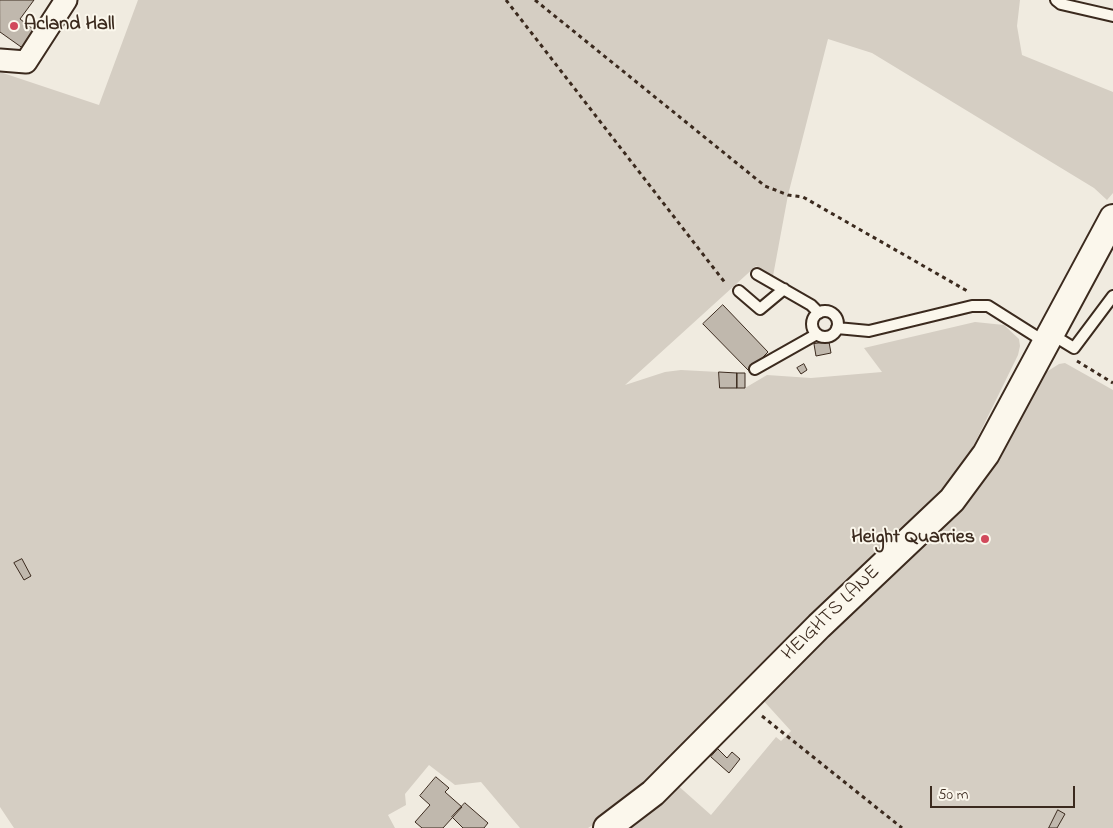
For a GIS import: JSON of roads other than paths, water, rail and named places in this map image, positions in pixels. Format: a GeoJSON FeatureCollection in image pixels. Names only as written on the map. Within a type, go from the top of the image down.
{"type":"FeatureCollection","features":[{"type":"Feature","properties":{"kind":"street"},"geometry":{"type":"LineString","coordinates":[[0,60],[26,62],[66,0]]}},
{"type":"Feature","properties":{"kind":"street","name":"HEIGHTS LANE"},"geometry":{"type":"LineString","coordinates":[[606,828],[653,793],[819,626],[952,500],[986,454],[1113,218]]}},
{"type":"Feature","properties":{"kind":"lane"},"geometry":{"type":"LineString","coordinates":[[1056,0],[1062,4],[1113,16]]}},
{"type":"Feature","properties":{"kind":"lane"},"geometry":{"type":"LineString","coordinates":[[755,369],[817,334],[828,337],[837,328],[837,320],[832,313],[819,313],[811,305],[757,274]]}},
{"type":"Feature","properties":{"kind":"lane"},"geometry":{"type":"LineString","coordinates":[[735,291],[760,309],[784,289]]}},
{"type":"Feature","properties":{"kind":"lane"},"geometry":{"type":"LineString","coordinates":[[837,328],[869,331],[972,306],[988,306],[1049,338],[1074,348],[1112,300]]}},
{"type":"Feature","properties":{"kind":"lane"},"geometry":{"type":"LineString","coordinates":[[817,334],[812,322],[819,313]]}},
{"type":"Feature","properties":{"kind":"place","name":"Acland Hall"},"geometry":{"type":"Point","coordinates":[14,26]}},
{"type":"Feature","properties":{"kind":"place","name":"Height Quarries"},"geometry":{"type":"Point","coordinates":[985,539]}}]}
